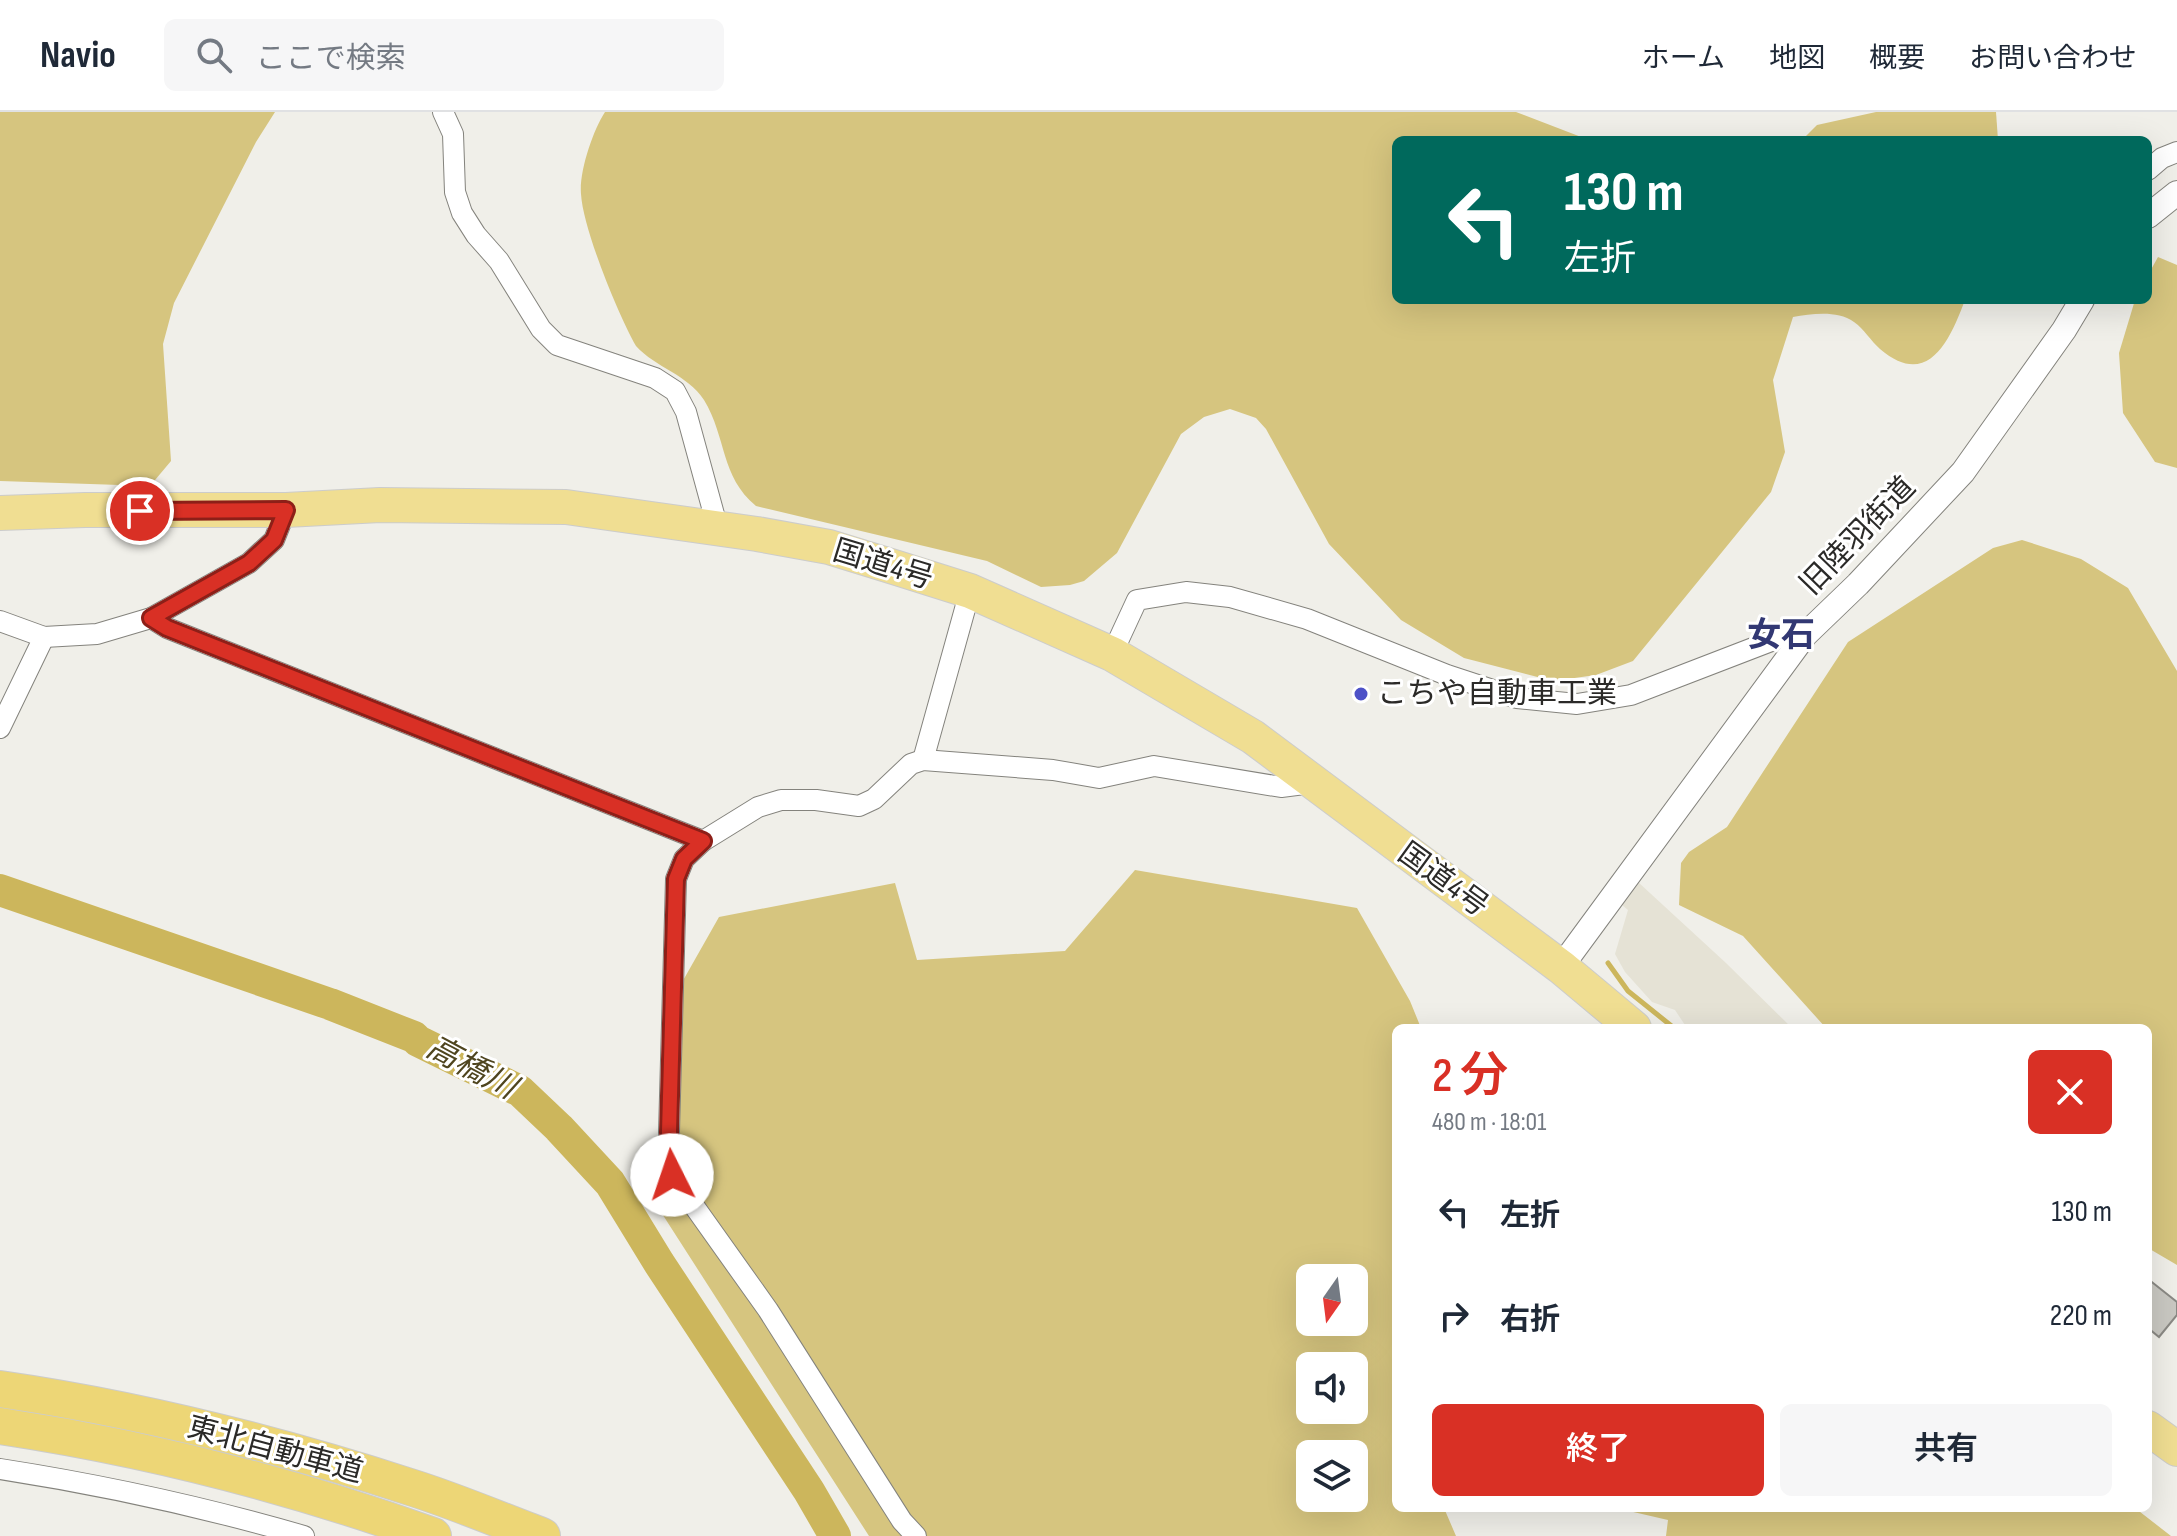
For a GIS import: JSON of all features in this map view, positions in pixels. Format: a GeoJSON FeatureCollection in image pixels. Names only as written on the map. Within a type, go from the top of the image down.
{"type":"FeatureCollection","features":[{"type":"Feature","properties":{"kind":"highway","name":"国道4号"},"geometry":{"type":"LineString","coordinates":[[0,513],[286,510],[380,505],[566,507],[829,547],[970,591],[1112,654],[1253,737],[1561,967],[1629,1024]]}},
{"type":"Feature","properties":{"kind":"highway","name":"東北自動車道"},"geometry":{"type":"LineString","coordinates":[[0,1389],[143,1415],[264,1444],[412,1488],[542,1536]]}},
{"type":"Feature","properties":{"kind":"highway","name":"東北自動車道"},"geometry":{"type":"LineString","coordinates":[[0,1426],[125,1449],[273,1485],[433,1536]]}},
{"type":"Feature","properties":{"kind":"highway"},"geometry":{"type":"LineString","coordinates":[[2152,1431],[2177,1449]]}},
{"type":"Feature","properties":{"kind":"street"},"geometry":{"type":"LineString","coordinates":[[443,112],[453,134],[455,192],[462,213],[476,235],[499,261],[549,339],[557,345],[655,378],[675,391],[686,412],[718,529]]}},
{"type":"Feature","properties":{"kind":"street"},"geometry":{"type":"LineString","coordinates":[[2152,167],[2177,152]]}},
{"type":"Feature","properties":{"kind":"street"},"geometry":{"type":"LineString","coordinates":[[2152,213],[2177,193]]}},
{"type":"Feature","properties":{"kind":"street","name":"旧陸羽街道"},"geometry":{"type":"LineString","coordinates":[[1561,967],[1805,635],[1858,584],[1963,472],[2080,304]]}},
{"type":"Feature","properties":{"kind":"street"},"geometry":{"type":"LineString","coordinates":[[0,621],[44,637],[97,634],[151,618],[249,563],[274,540],[286,510]]}},
{"type":"Feature","properties":{"kind":"street"},"geometry":{"type":"LineString","coordinates":[[923,760],[970,591]]}},
{"type":"Feature","properties":{"kind":"street"},"geometry":{"type":"LineString","coordinates":[[1112,654],[1137,600],[1186,592],[1230,597],[1307,619],[1447,675],[1517,698],[1577,704],[1631,695],[1792,633],[1805,635]]}},
{"type":"Feature","properties":{"kind":"street"},"geometry":{"type":"LineString","coordinates":[[151,618],[180,633],[703,841]]}},
{"type":"Feature","properties":{"kind":"street"},"geometry":{"type":"LineString","coordinates":[[0,728],[44,637]]}},
{"type":"Feature","properties":{"kind":"street"},"geometry":{"type":"LineString","coordinates":[[916,1536],[902,1521],[768,1310],[672,1175],[669,1132],[676,879],[684,859],[703,841],[758,807],[781,800],[816,800],[859,806],[874,799],[911,764],[923,760],[1053,770],[1099,778],[1154,766],[1281,787],[1312,783]]}},
{"type":"Feature","properties":{"kind":"street"},"geometry":{"type":"LineString","coordinates":[[0,1469],[90,1483],[201,1507],[304,1536]]}},
{"type":"Feature","properties":{"kind":"shaded area"},"geometry":{"type":"Polygon","coordinates":[[[0,112],[275,112],[256,142],[174,303],[163,344],[171,461],[150,486],[0,481],[0,112]]]}},
{"type":"Feature","properties":{"kind":"shaded area"},"geometry":{"type":"Polygon","coordinates":[[[605,112],[1516,112],[1579,136],[1392,136],[1392,304],[1963,304],[1952,330],[1935,355],[1924,362],[1911,364],[1897,360],[1880,349],[1858,325],[1847,318],[1824,314],[1793,317],[1773,380],[1785,452],[1771,492],[1633,661],[1596,675],[1553,681],[1464,658],[1401,620],[1329,544],[1266,429],[1256,418],[1230,409],[1204,417],[1181,434],[1117,553],[1084,581],[1070,585],[1041,587],[987,561],[756,506],[736,482],[704,400],[689,384],[636,346],[620,314],[588,228],[581,194],[582,174],[596,129],[605,112]]]}},
{"type":"Feature","properties":{"kind":"shaded area"},"geometry":{"type":"Polygon","coordinates":[[[1876,112],[1996,112],[1998,136],[1806,136],[1817,125],[1876,112]]]}},
{"type":"Feature","properties":{"kind":"shaded area"},"geometry":{"type":"Polygon","coordinates":[[[2158,257],[2177,265],[2177,468],[2155,462],[2123,413],[2119,353],[2134,304],[2152,304],[2152,268],[2158,257]]]}},
{"type":"Feature","properties":{"kind":"shaded area"},"geometry":{"type":"Polygon","coordinates":[[[2022,540],[2081,559],[2128,588],[2177,671],[2177,1265],[2152,1250],[2152,1024],[1822,1024],[1743,936],[1679,905],[1681,863],[1689,852],[1727,827],[1848,642],[1993,548],[2022,540]]]}},
{"type":"Feature","properties":{"kind":"shaded area"},"geometry":{"type":"Polygon","coordinates":[[[1135,870],[1357,908],[1410,1001],[1419,1024],[1392,1024],[1392,1512],[1446,1512],[1456,1536],[869,1536],[659,1209],[668,1007],[719,917],[895,883],[917,960],[1065,951],[1135,870]]]}},
{"type":"Feature","properties":{"kind":"shaded area"},"geometry":{"type":"Polygon","coordinates":[[[1638,882],[1788,1024],[1684,1024],[1675,1010],[1652,1002],[1625,972],[1615,954],[1628,910],[1622,905],[1638,882]]]}},
{"type":"Feature","properties":{"kind":"shaded area"},"geometry":{"type":"Polygon","coordinates":[[[1633,1512],[2140,1512],[2171,1536],[1666,1536],[1668,1520],[1633,1512]]]}},
{"type":"Feature","properties":{"kind":"building"},"geometry":{"type":"Polygon","coordinates":[[[2152,1282],[2177,1302],[2177,1315],[2159,1337],[2152,1331],[2152,1282]]]}},
{"type":"Feature","properties":{"kind":"waterway","name":"高橋川"},"geometry":{"type":"LineString","coordinates":[[0,890],[330,1004],[414,1037],[520,1091],[610,1183],[835,1536]]}},
{"type":"Feature","properties":{"kind":"waterway"},"geometry":{"type":"LineString","coordinates":[[1608,963],[1628,991],[1669,1024]]}},
{"type":"Feature","properties":{"kind":"place","name":"こちや自動車工業"},"geometry":{"type":"Point","coordinates":[1361,694]}},
{"type":"Feature","properties":{"kind":"district","name":"女石"},"geometry":{"type":"Point","coordinates":[1781,635]}},
{"type":"Feature","properties":{"kind":"route"},"geometry":{"type":"LineString","coordinates":[[140,511],[286,510],[274,540],[249,563],[151,618],[167,628],[703,841],[684,859],[676,879],[669,1132],[672,1175]]}}]}
